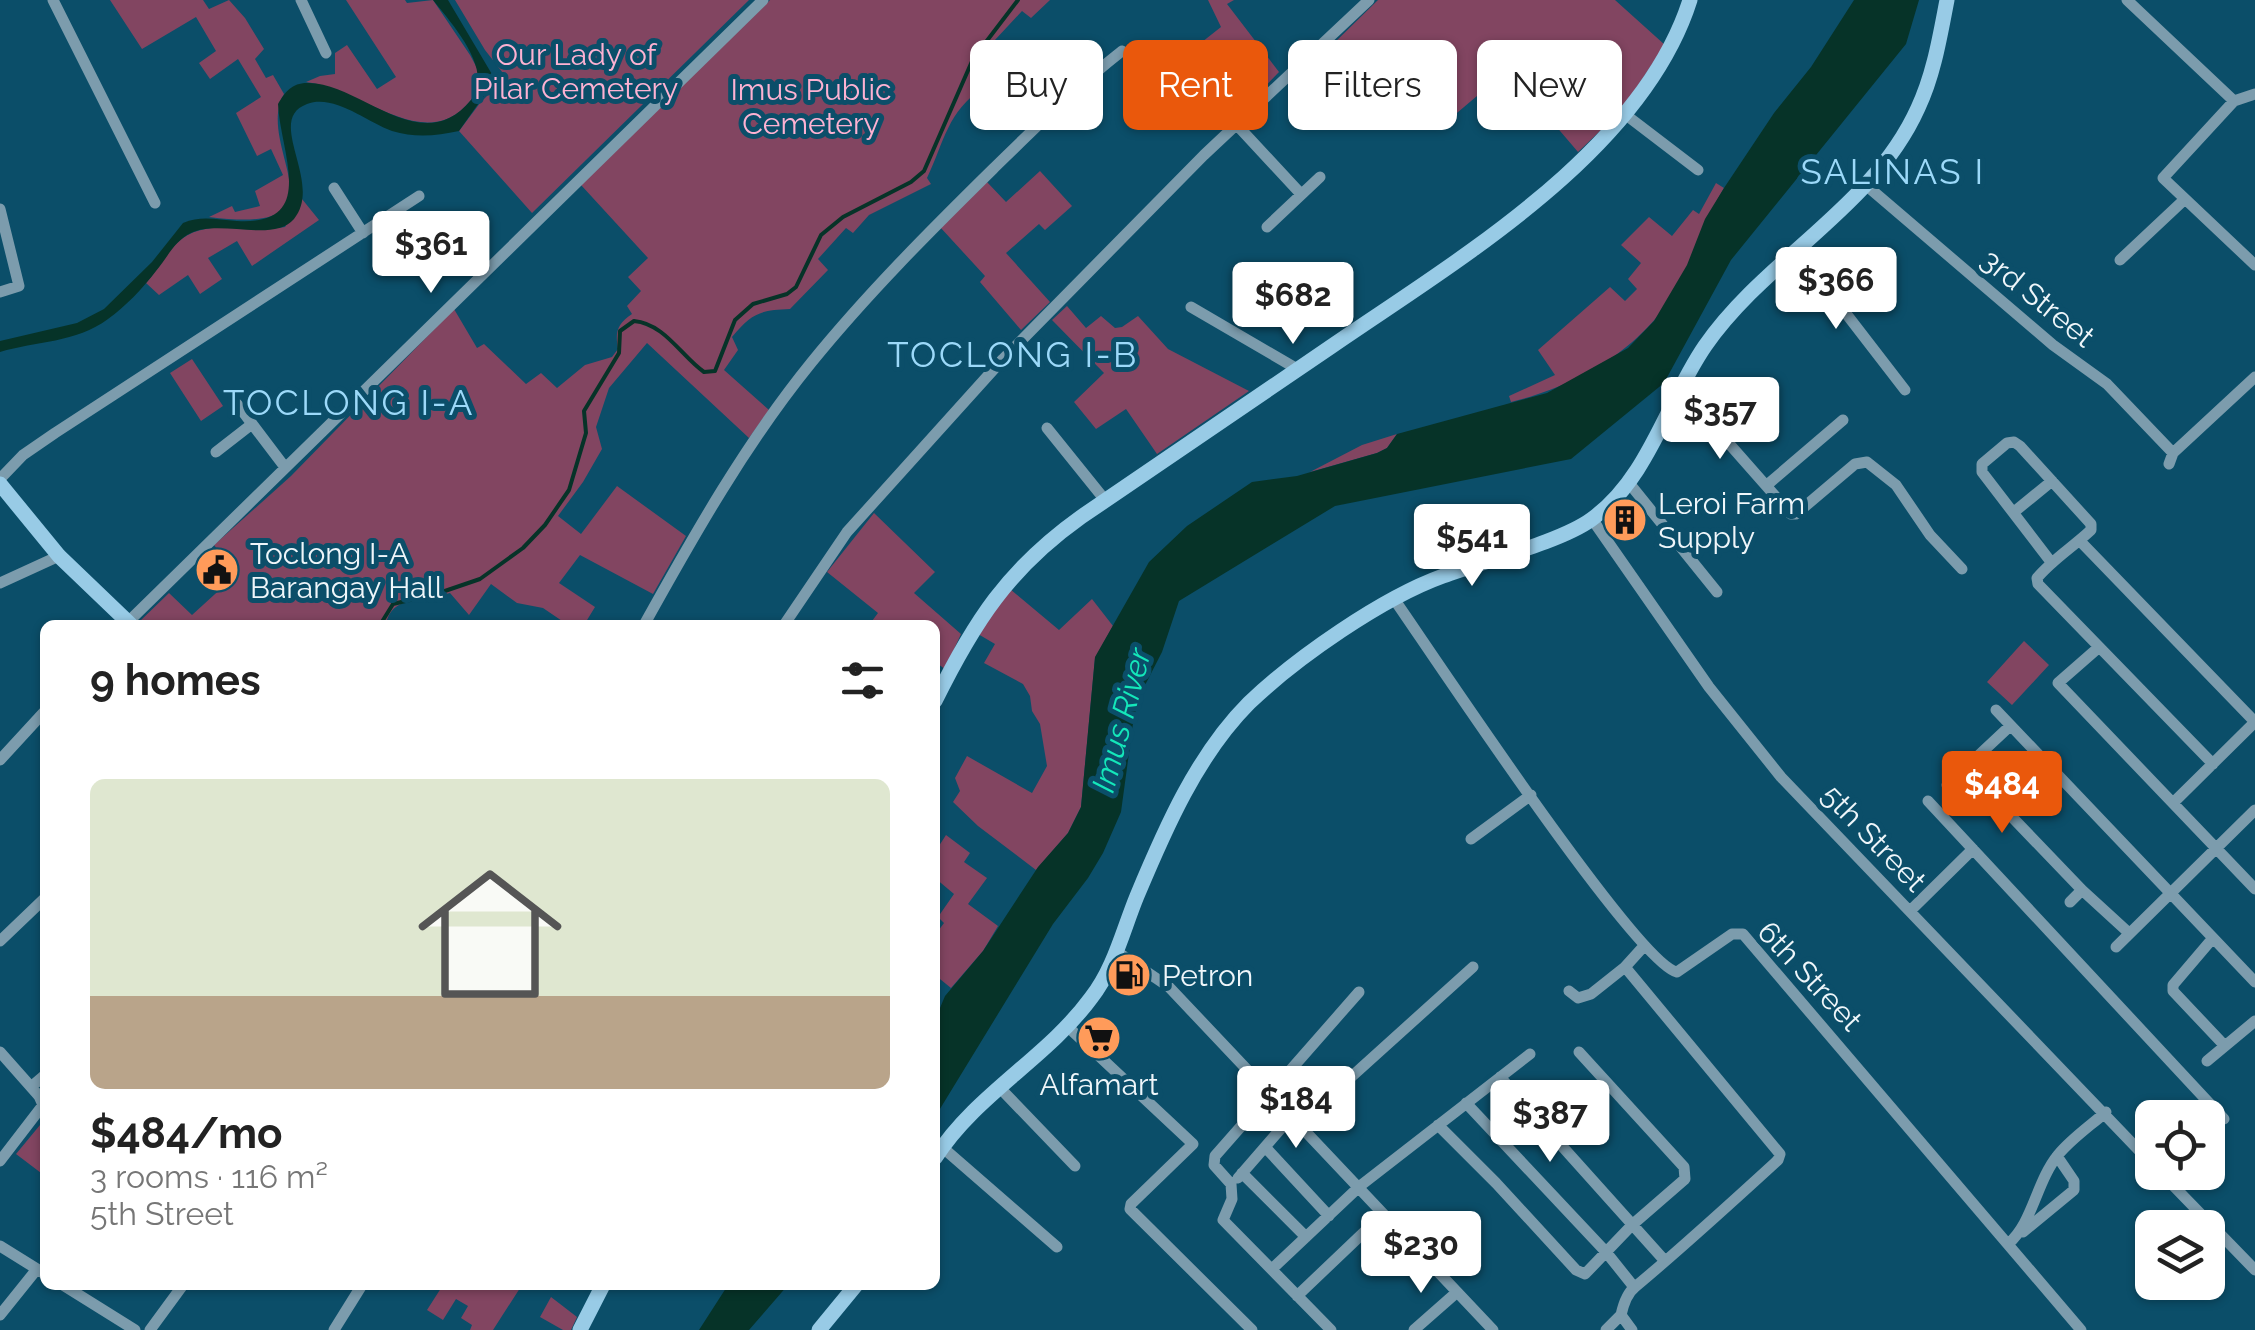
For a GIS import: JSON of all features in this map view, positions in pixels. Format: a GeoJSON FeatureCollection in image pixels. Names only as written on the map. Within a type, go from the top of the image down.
{"type":"FeatureCollection","features":[{"type":"Feature","properties":{"kind":"main road"},"geometry":{"type":"LineString","coordinates":[[940,691],[976,623],[1018,568],[1060,532],[1448,269],[1558,180],[1626,116],[1656,73],[1690,0]]}},
{"type":"Feature","properties":{"kind":"main road"},"geometry":{"type":"LineString","coordinates":[[940,1151],[999,1087],[1068,1027],[1094,995],[1192,779],[1219,738],[1250,703],[1290,670],[1394,599],[1437,578],[1592,520],[1629,482],[1707,343],[1750,294],[1867,186],[1895,149],[1918,110],[1930,78],[1947,0]]}},
{"type":"Feature","properties":{"kind":"main road"},"geometry":{"type":"LineString","coordinates":[[0,482],[59,556],[124,620]]}},
{"type":"Feature","properties":{"kind":"main road"},"geometry":{"type":"LineString","coordinates":[[580,1330],[600,1290]]}},
{"type":"Feature","properties":{"kind":"main road"},"geometry":{"type":"LineString","coordinates":[[826,1327],[852,1290]]}},
{"type":"Feature","properties":{"kind":"street"},"geometry":{"type":"LineString","coordinates":[[53,0],[155,203]]}},
{"type":"Feature","properties":{"kind":"street"},"geometry":{"type":"LineString","coordinates":[[301,0],[326,53]]}},
{"type":"Feature","properties":{"kind":"street"},"geometry":{"type":"LineString","coordinates":[[132,620],[284,466],[763,0]]}},
{"type":"Feature","properties":{"kind":"street"},"geometry":{"type":"LineString","coordinates":[[1268,94],[1369,0]]}},
{"type":"Feature","properties":{"kind":"street"},"geometry":{"type":"LineString","coordinates":[[2127,0],[2234,101]]}},
{"type":"Feature","properties":{"kind":"street"},"geometry":{"type":"LineString","coordinates":[[647,620],[697,531],[809,365],[893,269],[961,200],[1072,92],[1122,51]]}},
{"type":"Feature","properties":{"kind":"street"},"geometry":{"type":"LineString","coordinates":[[2255,94],[2234,101],[2163,178],[2255,266]]}},
{"type":"Feature","properties":{"kind":"street"},"geometry":{"type":"LineString","coordinates":[[1626,116],[1698,170]]}},
{"type":"Feature","properties":{"kind":"street"},"geometry":{"type":"LineString","coordinates":[[787,620],[847,532],[871,504],[1003,359],[1230,130]]}},
{"type":"Feature","properties":{"kind":"street"},"geometry":{"type":"LineString","coordinates":[[1242,130],[1300,193]]}},
{"type":"Feature","properties":{"kind":"street"},"geometry":{"type":"LineString","coordinates":[[1268,227],[1320,177]]}},
{"type":"Feature","properties":{"kind":"street","name":"3rd Street"},"geometry":{"type":"LineString","coordinates":[[1867,186],[2053,345],[2107,384],[2171,458],[2255,377]]}},
{"type":"Feature","properties":{"kind":"street"},"geometry":{"type":"LineString","coordinates":[[334,188],[363,233]]}},
{"type":"Feature","properties":{"kind":"street"},"geometry":{"type":"LineString","coordinates":[[0,482],[23,455],[55,433],[419,196]]}},
{"type":"Feature","properties":{"kind":"street"},"geometry":{"type":"LineString","coordinates":[[2120,260],[2185,199]]}},
{"type":"Feature","properties":{"kind":"street"},"geometry":{"type":"LineString","coordinates":[[0,209],[19,286],[0,292]]}},
{"type":"Feature","properties":{"kind":"street"},"geometry":{"type":"LineString","coordinates":[[1797,250],[1905,390]]}},
{"type":"Feature","properties":{"kind":"street"},"geometry":{"type":"LineString","coordinates":[[1191,308],[1299,370]]}},
{"type":"Feature","properties":{"kind":"street"},"geometry":{"type":"LineString","coordinates":[[1680,388],[1789,512],[1796,514],[1856,464],[1867,462],[1896,485],[1930,536],[1962,569]]}},
{"type":"Feature","properties":{"kind":"street"},"geometry":{"type":"LineString","coordinates":[[237,404],[284,466]]}},
{"type":"Feature","properties":{"kind":"street"},"geometry":{"type":"LineString","coordinates":[[1767,485],[1843,420]]}},
{"type":"Feature","properties":{"kind":"street"},"geometry":{"type":"LineString","coordinates":[[216,452],[252,424]]}},
{"type":"Feature","properties":{"kind":"street"},"geometry":{"type":"LineString","coordinates":[[1047,428],[1105,500]]}},
{"type":"Feature","properties":{"kind":"street"},"geometry":{"type":"LineString","coordinates":[[2052,562],[1981,468],[2005,445],[2014,442],[2091,524],[2091,530],[2080,541],[2052,562],[2038,578],[2038,584],[2213,764]]}},
{"type":"Feature","properties":{"kind":"street"},"geometry":{"type":"LineString","coordinates":[[2014,512],[2052,481]]}},
{"type":"Feature","properties":{"kind":"street"},"geometry":{"type":"LineString","coordinates":[[1629,482],[1716,592]]}},
{"type":"Feature","properties":{"kind":"street","name":"5th Street"},"geometry":{"type":"LineString","coordinates":[[1592,520],[1688,658],[1781,776],[2135,1145]]}},
{"type":"Feature","properties":{"kind":"street"},"geometry":{"type":"LineString","coordinates":[[2080,541],[2255,722],[2172,803]]}},
{"type":"Feature","properties":{"kind":"street"},"geometry":{"type":"LineString","coordinates":[[0,583],[59,556]]}},
{"type":"Feature","properties":{"kind":"street","name":"6th Street"},"geometry":{"type":"LineString","coordinates":[[1394,599],[1594,886],[1644,946],[1668,970],[1676,972],[1732,934],[1744,934],[2081,1330]]}},
{"type":"Feature","properties":{"kind":"street"},"geometry":{"type":"LineString","coordinates":[[2098,648],[2058,684],[2255,889]]}},
{"type":"Feature","properties":{"kind":"street"},"geometry":{"type":"LineString","coordinates":[[1996,710],[2255,982]]}},
{"type":"Feature","properties":{"kind":"street"},"geometry":{"type":"LineString","coordinates":[[0,760],[40,716]]}},
{"type":"Feature","properties":{"kind":"street"},"geometry":{"type":"LineString","coordinates":[[1948,785],[2010,726]]}},
{"type":"Feature","properties":{"kind":"street"},"geometry":{"type":"LineString","coordinates":[[1966,768],[2082,890],[2129,932]]}},
{"type":"Feature","properties":{"kind":"street"},"geometry":{"type":"LineString","coordinates":[[1470,839],[1530,795]]}},
{"type":"Feature","properties":{"kind":"street"},"geometry":{"type":"LineString","coordinates":[[1928,801],[2206,1100]]}},
{"type":"Feature","properties":{"kind":"street"},"geometry":{"type":"LineString","coordinates":[[2116,947],[2255,810]]}},
{"type":"Feature","properties":{"kind":"street"},"geometry":{"type":"LineString","coordinates":[[1910,911],[1972,848]]}},
{"type":"Feature","properties":{"kind":"street"},"geometry":{"type":"LineString","coordinates":[[2070,902],[2082,890]]}},
{"type":"Feature","properties":{"kind":"street"},"geometry":{"type":"LineString","coordinates":[[0,940],[40,903]]}},
{"type":"Feature","properties":{"kind":"street"},"geometry":{"type":"LineString","coordinates":[[2213,938],[2172,991],[2224,1045]]}},
{"type":"Feature","properties":{"kind":"street"},"geometry":{"type":"LineString","coordinates":[[1569,991],[1578,998],[1586,997],[1625,967],[1644,946]]}},
{"type":"Feature","properties":{"kind":"street"},"geometry":{"type":"LineString","coordinates":[[1116,952],[1169,987],[1492,1330]]}},
{"type":"Feature","properties":{"kind":"street"},"geometry":{"type":"LineString","coordinates":[[1232,1184],[1294,1121],[1473,967]]}},
{"type":"Feature","properties":{"kind":"street"},"geometry":{"type":"LineString","coordinates":[[1606,1330],[1621,1315],[1634,1287],[1778,1160],[1780,1154],[1625,967]]}},
{"type":"Feature","properties":{"kind":"street"},"geometry":{"type":"LineString","coordinates":[[1331,1330],[1223,1220],[1232,1198],[1232,1184],[1212,1161],[1359,992]]}},
{"type":"Feature","properties":{"kind":"street"},"geometry":{"type":"LineString","coordinates":[[2207,1061],[2255,1021]]}},
{"type":"Feature","properties":{"kind":"street"},"geometry":{"type":"LineString","coordinates":[[1068,1027],[1193,1144],[1130,1209],[1252,1330]]}},
{"type":"Feature","properties":{"kind":"street"},"geometry":{"type":"LineString","coordinates":[[0,1052],[40,1100]]}},
{"type":"Feature","properties":{"kind":"street"},"geometry":{"type":"LineString","coordinates":[[1438,1125],[1582,1275],[1685,1179],[1686,1171],[1579,1052]]}},
{"type":"Feature","properties":{"kind":"street"},"geometry":{"type":"LineString","coordinates":[[1272,1269],[1360,1186],[1530,1054]]}},
{"type":"Feature","properties":{"kind":"street"},"geometry":{"type":"LineString","coordinates":[[1500,1077],[1665,1262]]}},
{"type":"Feature","properties":{"kind":"street"},"geometry":{"type":"LineString","coordinates":[[32,1086],[40,1079]]}},
{"type":"Feature","properties":{"kind":"street"},"geometry":{"type":"LineString","coordinates":[[999,1087],[1075,1166]]}},
{"type":"Feature","properties":{"kind":"street"},"geometry":{"type":"LineString","coordinates":[[1466,1103],[1634,1287]]}},
{"type":"Feature","properties":{"kind":"street"},"geometry":{"type":"LineString","coordinates":[[0,1160],[40,1109]]}},
{"type":"Feature","properties":{"kind":"street"},"geometry":{"type":"LineString","coordinates":[[2023,1232],[2029,1207],[2058,1156],[2106,1112]]}},
{"type":"Feature","properties":{"kind":"street"},"geometry":{"type":"LineString","coordinates":[[1266,1148],[1329,1216]]}},
{"type":"Feature","properties":{"kind":"street"},"geometry":{"type":"LineString","coordinates":[[940,1153],[1056,1247]]}},
{"type":"Feature","properties":{"kind":"street"},"geometry":{"type":"LineString","coordinates":[[2008,1244],[2074,1190],[2074,1181],[2058,1156]]}},
{"type":"Feature","properties":{"kind":"street"},"geometry":{"type":"LineString","coordinates":[[1242,1173],[1306,1237]]}},
{"type":"Feature","properties":{"kind":"street"},"geometry":{"type":"LineString","coordinates":[[2177,1190],[2255,1270]]}},
{"type":"Feature","properties":{"kind":"street"},"geometry":{"type":"LineString","coordinates":[[1297,1296],[1381,1216]]}},
{"type":"Feature","properties":{"kind":"street"},"geometry":{"type":"LineString","coordinates":[[0,1246],[40,1270]]}},
{"type":"Feature","properties":{"kind":"street"},"geometry":{"type":"LineString","coordinates":[[0,1315],[40,1272]]}},
{"type":"Feature","properties":{"kind":"street"},"geometry":{"type":"LineString","coordinates":[[71,1290],[135,1330]]}},
{"type":"Feature","properties":{"kind":"street"},"geometry":{"type":"LineString","coordinates":[[150,1330],[178,1290]]}},
{"type":"Feature","properties":{"kind":"street"},"geometry":{"type":"LineString","coordinates":[[334,1330],[359,1290]]}},
{"type":"Feature","properties":{"kind":"street"},"geometry":{"type":"LineString","coordinates":[[1414,1330],[1456,1293]]}},
{"type":"Feature","properties":{"kind":"street"},"geometry":{"type":"LineString","coordinates":[[1621,1315],[1632,1330]]}},
{"type":"Feature","properties":{"kind":"green space"},"geometry":{"type":"Polygon","coordinates":[[[110,0],[203,0],[209,9],[229,0],[245,18],[264,49],[255,59],[266,78],[273,75],[284,94],[278,115],[290,182],[289,200],[278,213],[253,219],[209,217],[232,206],[235,212],[260,206],[255,191],[283,175],[271,149],[257,156],[236,113],[261,97],[238,59],[210,79],[199,63],[216,51],[196,17],[142,49],[110,0]]]}},
{"type":"Feature","properties":{"kind":"green space"},"geometry":{"type":"Polygon","coordinates":[[[346,0],[433,0],[470,55],[480,86],[462,109],[442,121],[421,122],[306,82],[335,74],[335,53],[347,45],[377,89],[396,77],[346,0]]]}},
{"type":"Feature","properties":{"kind":"green space","name":"Our Lady of Pilar Cemetery"},"geometry":{"type":"Polygon","coordinates":[[[455,0],[749,0],[532,213],[459,131],[506,77],[455,0]]]}},
{"type":"Feature","properties":{"kind":"green space","name":"Imus Public Cemetery"},"geometry":{"type":"Polygon","coordinates":[[[770,0],[1050,0],[1031,18],[1022,11],[995,40],[970,40],[970,99],[948,128],[927,178],[931,184],[869,215],[853,233],[846,228],[818,259],[828,270],[790,309],[757,314],[732,337],[738,350],[724,370],[769,410],[749,438],[647,343],[609,388],[596,427],[602,449],[558,516],[581,534],[617,486],[686,536],[653,594],[580,555],[559,583],[595,607],[587,620],[561,620],[543,608],[517,603],[491,584],[469,615],[450,593],[411,600],[394,608],[388,620],[141,620],[169,593],[192,615],[237,574],[214,545],[291,476],[454,309],[477,348],[484,344],[526,384],[541,373],[557,388],[585,365],[612,357],[618,349],[618,329],[632,314],[627,306],[641,291],[628,277],[648,258],[581,185],[770,0]]]}},
{"type":"Feature","properties":{"kind":"green space"},"geometry":{"type":"Polygon","coordinates":[[[1208,0],[1234,0],[1227,4],[1255,40],[1205,40],[1221,27],[1208,0]]]}},
{"type":"Feature","properties":{"kind":"green space"},"geometry":{"type":"Polygon","coordinates":[[[1378,0],[1615,0],[1665,45],[1622,109],[1622,40],[1477,40],[1477,96],[1457,113],[1457,40],[1337,40],[1378,0]]]}},
{"type":"Feature","properties":{"kind":"green space"},"geometry":{"type":"Polygon","coordinates":[[[1268,58],[1279,72],[1268,83],[1268,58]]]}},
{"type":"Feature","properties":{"kind":"green space"},"geometry":{"type":"Polygon","coordinates":[[[1559,130],[1601,130],[1578,152],[1559,130]]]}},
{"type":"Feature","properties":{"kind":"green space"},"geometry":{"type":"Polygon","coordinates":[[[1040,171],[1072,206],[1045,230],[1039,224],[1006,253],[1050,302],[1021,330],[980,282],[985,276],[940,227],[987,182],[1006,202],[1040,171]]]}},
{"type":"Feature","properties":{"kind":"green space"},"geometry":{"type":"Polygon","coordinates":[[[1716,183],[1724,188],[1675,292],[1658,316],[1638,337],[1592,371],[1511,402],[1509,396],[1555,375],[1538,350],[1610,287],[1625,301],[1637,289],[1628,279],[1641,263],[1621,245],[1649,217],[1672,236],[1693,210],[1699,214],[1716,183]]]}},
{"type":"Feature","properties":{"kind":"green space"},"geometry":{"type":"Polygon","coordinates":[[[302,199],[319,220],[252,266],[237,241],[208,258],[222,279],[200,294],[188,275],[159,295],[146,283],[172,248],[188,235],[214,228],[285,227],[302,199]]]}},
{"type":"Feature","properties":{"kind":"green space"},"geometry":{"type":"Polygon","coordinates":[[[1067,306],[1086,328],[1101,316],[1115,328],[1138,316],[1168,349],[1249,391],[1157,454],[1126,409],[1096,429],[1074,402],[1104,373],[1052,320],[1067,306]]]}},
{"type":"Feature","properties":{"kind":"green space"},"geometry":{"type":"Polygon","coordinates":[[[192,359],[223,406],[201,421],[170,373],[192,359]]]}},
{"type":"Feature","properties":{"kind":"green space"},"geometry":{"type":"Polygon","coordinates":[[[1397,434],[1387,448],[1377,453],[1310,472],[1362,445],[1397,434]]]}},
{"type":"Feature","properties":{"kind":"green space"},"geometry":{"type":"Polygon","coordinates":[[[874,513],[935,572],[914,593],[961,634],[945,669],[940,666],[940,620],[873,620],[878,613],[827,572],[874,513]]]}},
{"type":"Feature","properties":{"kind":"green space"},"geometry":{"type":"Polygon","coordinates":[[[1010,589],[1059,630],[1092,599],[1113,626],[1095,658],[1081,807],[1068,833],[1036,870],[953,802],[960,791],[955,778],[967,756],[1032,793],[1047,766],[1040,724],[1023,684],[984,663],[995,644],[978,634],[1010,589]]]}},
{"type":"Feature","properties":{"kind":"green space"},"geometry":{"type":"Polygon","coordinates":[[[2024,641],[2049,665],[2012,705],[1987,682],[2024,641]]]}},
{"type":"Feature","properties":{"kind":"green space"},"geometry":{"type":"Polygon","coordinates":[[[946,835],[970,853],[964,862],[987,878],[968,904],[998,926],[983,951],[951,988],[940,979],[940,928],[944,923],[940,914],[954,894],[940,882],[940,844],[946,835]]]}},
{"type":"Feature","properties":{"kind":"green space"},"geometry":{"type":"Polygon","coordinates":[[[40,1125],[40,1172],[16,1154],[40,1125]]]}},
{"type":"Feature","properties":{"kind":"green space"},"geometry":{"type":"Polygon","coordinates":[[[440,1290],[519,1290],[493,1330],[470,1330],[472,1325],[461,1318],[468,1306],[456,1299],[443,1320],[427,1310],[440,1290]]]}},
{"type":"Feature","properties":{"kind":"green space"},"geometry":{"type":"Polygon","coordinates":[[[551,1297],[577,1317],[571,1330],[563,1330],[540,1317],[551,1297]]]}},
{"type":"Feature","properties":{"kind":"water"},"geometry":{"type":"Polygon","coordinates":[[[433,0],[448,0],[493,76],[493,83],[459,131],[426,136],[401,133],[339,106],[307,104],[295,112],[291,124],[303,188],[294,219],[274,229],[217,228],[191,233],[176,245],[134,297],[96,327],[0,352],[0,341],[77,323],[104,309],[152,262],[183,223],[262,219],[278,212],[287,199],[289,182],[278,104],[293,86],[327,86],[411,121],[432,123],[452,117],[471,100],[478,76],[468,48],[433,0]]]}},
{"type":"Feature","properties":{"kind":"water","name":"Imus River"},"geometry":{"type":"Polygon","coordinates":[[[1854,0],[1919,0],[1906,44],[1731,260],[1664,383],[1571,459],[1335,506],[1179,601],[1134,716],[1121,812],[1103,853],[1053,924],[940,1109],[940,1008],[1038,867],[1068,833],[1081,807],[1095,657],[1149,562],[1187,526],[1252,482],[1297,476],[1377,453],[1387,448],[1397,434],[1547,393],[1628,348],[1654,321],[1687,265],[1705,219],[1724,188],[1774,113],[1811,67],[1854,0]]]}},
{"type":"Feature","properties":{"kind":"water"},"geometry":{"type":"Polygon","coordinates":[[[725,1290],[784,1290],[749,1330],[699,1330],[725,1290]]]}},
{"type":"Feature","properties":{"kind":"waterway"},"geometry":{"type":"LineString","coordinates":[[383,620],[393,604],[480,579],[523,548],[545,525],[569,490],[586,433],[584,411],[619,353],[620,331],[634,321],[645,323],[664,334],[704,372],[715,371],[735,320],[753,304],[787,294],[796,287],[821,235],[843,217],[911,182],[924,171],[973,59],[1018,0]]}},
{"type":"Feature","properties":{"kind":"place","name":"Leroi Farm Supply"},"geometry":{"type":"Point","coordinates":[1625,520]}},
{"type":"Feature","properties":{"kind":"place","name":"Toclong I-A Barangay Hall"},"geometry":{"type":"Point","coordinates":[217,570]}},
{"type":"Feature","properties":{"kind":"place","name":"Petron"},"geometry":{"type":"Point","coordinates":[1129,975]}},
{"type":"Feature","properties":{"kind":"place","name":"Alfamart"},"geometry":{"type":"Point","coordinates":[1099,1038]}},
{"type":"Feature","properties":{"kind":"district","name":"SALINAS I"},"geometry":{"type":"Point","coordinates":[1893,171]}},
{"type":"Feature","properties":{"kind":"district","name":"TOCLONG I-B"},"geometry":{"type":"Point","coordinates":[1013,354]}},
{"type":"Feature","properties":{"kind":"district","name":"TOCLONG I-A"},"geometry":{"type":"Point","coordinates":[349,402]}}]}
